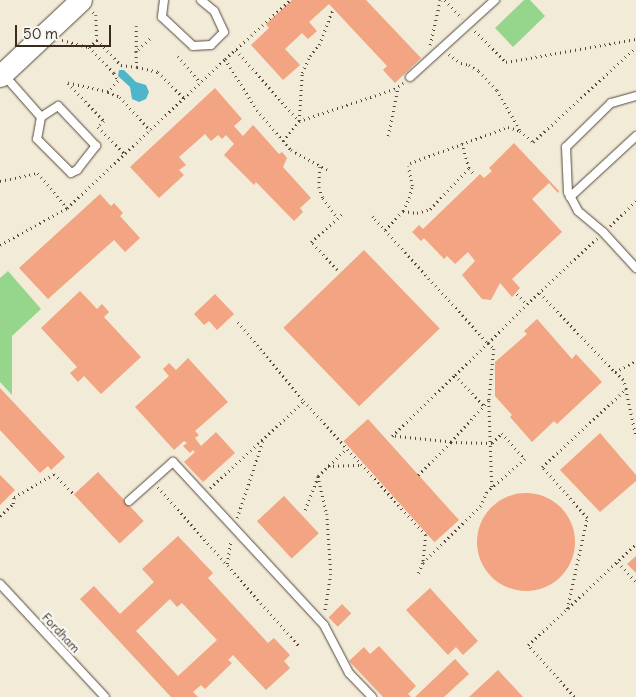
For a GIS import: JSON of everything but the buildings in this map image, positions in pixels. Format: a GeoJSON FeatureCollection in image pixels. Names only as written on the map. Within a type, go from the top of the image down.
{"type":"FeatureCollection","features":[{"type":"Feature","properties":{"kind":"street"},"geometry":{"type":"LineString","coordinates":[[1,75],[75,5]]}},
{"type":"Feature","properties":{"kind":"lane"},"geometry":{"type":"LineString","coordinates":[[164,0],[162,17],[192,46],[211,45],[224,32],[214,11],[202,0]]}},
{"type":"Feature","properties":{"kind":"lane"},"geometry":{"type":"LineString","coordinates":[[410,77],[495,0]]}},
{"type":"Feature","properties":{"kind":"lane"},"geometry":{"type":"LineString","coordinates":[[1,75],[40,117]]}},
{"type":"Feature","properties":{"kind":"lane"},"geometry":{"type":"LineString","coordinates":[[636,96],[611,103],[566,147],[568,192],[578,211],[603,232],[636,268]]}},
{"type":"Feature","properties":{"kind":"lane"},"geometry":{"type":"LineString","coordinates":[[58,106],[96,146],[77,170],[71,173],[37,139],[40,117],[58,106]]}},
{"type":"Feature","properties":{"kind":"lane"},"geometry":{"type":"LineString","coordinates":[[570,197],[636,136]]}},
{"type":"Feature","properties":{"kind":"lane"},"geometry":{"type":"LineString","coordinates":[[129,501],[173,462],[324,626],[349,673],[372,697]]}},
{"type":"Feature","properties":{"kind":"lane","name":"Fordham"},"geometry":{"type":"LineString","coordinates":[[0,584],[105,697]]}},
{"type":"Feature","properties":{"kind":"path"},"geometry":{"type":"LineString","coordinates":[[0,245],[67,208],[290,0]]}},
{"type":"Feature","properties":{"kind":"path"},"geometry":{"type":"LineString","coordinates":[[426,64],[440,0]]}},
{"type":"Feature","properties":{"kind":"path"},"geometry":{"type":"LineString","coordinates":[[445,0],[506,62],[636,39]]}},
{"type":"Feature","properties":{"kind":"path"},"geometry":{"type":"LineString","coordinates":[[75,5],[96,15],[97,40],[121,64],[158,72],[184,98]]}},
{"type":"Feature","properties":{"kind":"path"},"geometry":{"type":"LineString","coordinates":[[300,121],[302,72],[310,56],[319,45],[333,9]]}},
{"type":"Feature","properties":{"kind":"path"},"geometry":{"type":"LineString","coordinates":[[136,26],[137,67]]}},
{"type":"Feature","properties":{"kind":"path"},"geometry":{"type":"LineString","coordinates":[[51,28],[64,42],[89,46],[114,73],[118,81],[108,92]]}},
{"type":"Feature","properties":{"kind":"path"},"geometry":{"type":"LineString","coordinates":[[136,52],[150,39]]}},
{"type":"Feature","properties":{"kind":"path"},"geometry":{"type":"LineString","coordinates":[[89,46],[97,40]]}},
{"type":"Feature","properties":{"kind":"path"},"geometry":{"type":"LineString","coordinates":[[442,49],[461,63],[479,71],[497,90],[520,131],[533,142],[636,47]]}},
{"type":"Feature","properties":{"kind":"path"},"geometry":{"type":"LineString","coordinates":[[236,50],[300,121]]}},
{"type":"Feature","properties":{"kind":"path"},"geometry":{"type":"LineString","coordinates":[[178,56],[200,83]]}},
{"type":"Feature","properties":{"kind":"path"},"geometry":{"type":"LineString","coordinates":[[225,59],[257,110],[291,150],[320,168],[330,171]]}},
{"type":"Feature","properties":{"kind":"path"},"geometry":{"type":"LineString","coordinates":[[125,154],[98,127],[104,121],[68,83],[108,92],[120,97],[150,130]]}},
{"type":"Feature","properties":{"kind":"path"},"geometry":{"type":"LineString","coordinates":[[283,141],[300,121],[398,87],[388,136]]}},
{"type":"Feature","properties":{"kind":"path"},"geometry":{"type":"LineString","coordinates":[[386,230],[403,211],[412,186],[409,164],[508,127],[520,131]]}},
{"type":"Feature","properties":{"kind":"path"},"geometry":{"type":"LineString","coordinates":[[462,143],[469,168],[474,175]]}},
{"type":"Feature","properties":{"kind":"path"},"geometry":{"type":"LineString","coordinates":[[320,168],[319,188],[322,198],[338,218]]}},
{"type":"Feature","properties":{"kind":"path"},"geometry":{"type":"LineString","coordinates":[[403,211],[417,213],[430,209],[469,168]]}},
{"type":"Feature","properties":{"kind":"path"},"geometry":{"type":"LineString","coordinates":[[0,181],[38,173],[67,208]]}},
{"type":"Feature","properties":{"kind":"path"},"geometry":{"type":"LineString","coordinates":[[423,563],[472,517],[492,487],[525,459],[502,433],[492,442],[451,442],[392,436],[636,200]]}},
{"type":"Feature","properties":{"kind":"path"},"geometry":{"type":"LineString","coordinates":[[336,270],[311,242],[342,214]]}},
{"type":"Feature","properties":{"kind":"path"},"geometry":{"type":"LineString","coordinates":[[373,216],[494,349],[489,401],[492,442],[492,487]]}},
{"type":"Feature","properties":{"kind":"path"},"geometry":{"type":"LineString","coordinates":[[540,293],[623,380],[636,436]]}},
{"type":"Feature","properties":{"kind":"path"},"geometry":{"type":"LineString","coordinates":[[516,294],[527,304]]}},
{"type":"Feature","properties":{"kind":"path"},"geometry":{"type":"LineString","coordinates":[[238,322],[304,401],[426,535],[423,563],[418,575]]}},
{"type":"Feature","properties":{"kind":"path"},"geometry":{"type":"LineString","coordinates":[[615,372],[636,361]]}},
{"type":"Feature","properties":{"kind":"path"},"geometry":{"type":"LineString","coordinates":[[455,375],[484,406]]}},
{"type":"Feature","properties":{"kind":"path"},"geometry":{"type":"LineString","coordinates":[[567,609],[587,518],[542,467],[626,389]]}},
{"type":"Feature","properties":{"kind":"path"},"geometry":{"type":"LineString","coordinates":[[203,494],[304,401]]}},
{"type":"Feature","properties":{"kind":"path"},"geometry":{"type":"LineString","coordinates":[[418,475],[489,401]]}},
{"type":"Feature","properties":{"kind":"path"},"geometry":{"type":"LineString","coordinates":[[227,565],[233,528],[264,439]]}},
{"type":"Feature","properties":{"kind":"path"},"geometry":{"type":"LineString","coordinates":[[306,510],[318,476],[347,448]]}},
{"type":"Feature","properties":{"kind":"path"},"geometry":{"type":"LineString","coordinates":[[327,466],[363,465]]}},
{"type":"Feature","properties":{"kind":"path"},"geometry":{"type":"LineString","coordinates":[[0,516],[13,504],[14,497],[54,474],[74,494]]}},
{"type":"Feature","properties":{"kind":"path"},"geometry":{"type":"LineString","coordinates":[[318,476],[327,514],[331,574],[324,626]]}},
{"type":"Feature","properties":{"kind":"path"},"geometry":{"type":"LineString","coordinates":[[152,480],[300,647]]}},
{"type":"Feature","properties":{"kind":"path"},"geometry":{"type":"LineString","coordinates":[[574,697],[528,645],[636,544]]}},
{"type":"Feature","properties":{"kind":"path"},"geometry":{"type":"LineString","coordinates":[[618,562],[636,582]]}},
{"type":"Feature","properties":{"kind":"green space"},"geometry":{"type":"Polygon","coordinates":[[[524,0],[530,0],[545,16],[513,47],[495,28],[524,0]]]}},
{"type":"Feature","properties":{"kind":"green space"},"geometry":{"type":"Polygon","coordinates":[[[8,271],[41,309],[12,336],[12,395],[0,382],[0,278],[8,271]]]}},
{"type":"Feature","properties":{"kind":"water"},"geometry":{"type":"Polygon","coordinates":[[[119,70],[124,70],[136,82],[146,85],[149,92],[146,99],[139,102],[132,99],[130,87],[118,76],[119,70]]]}}]}
